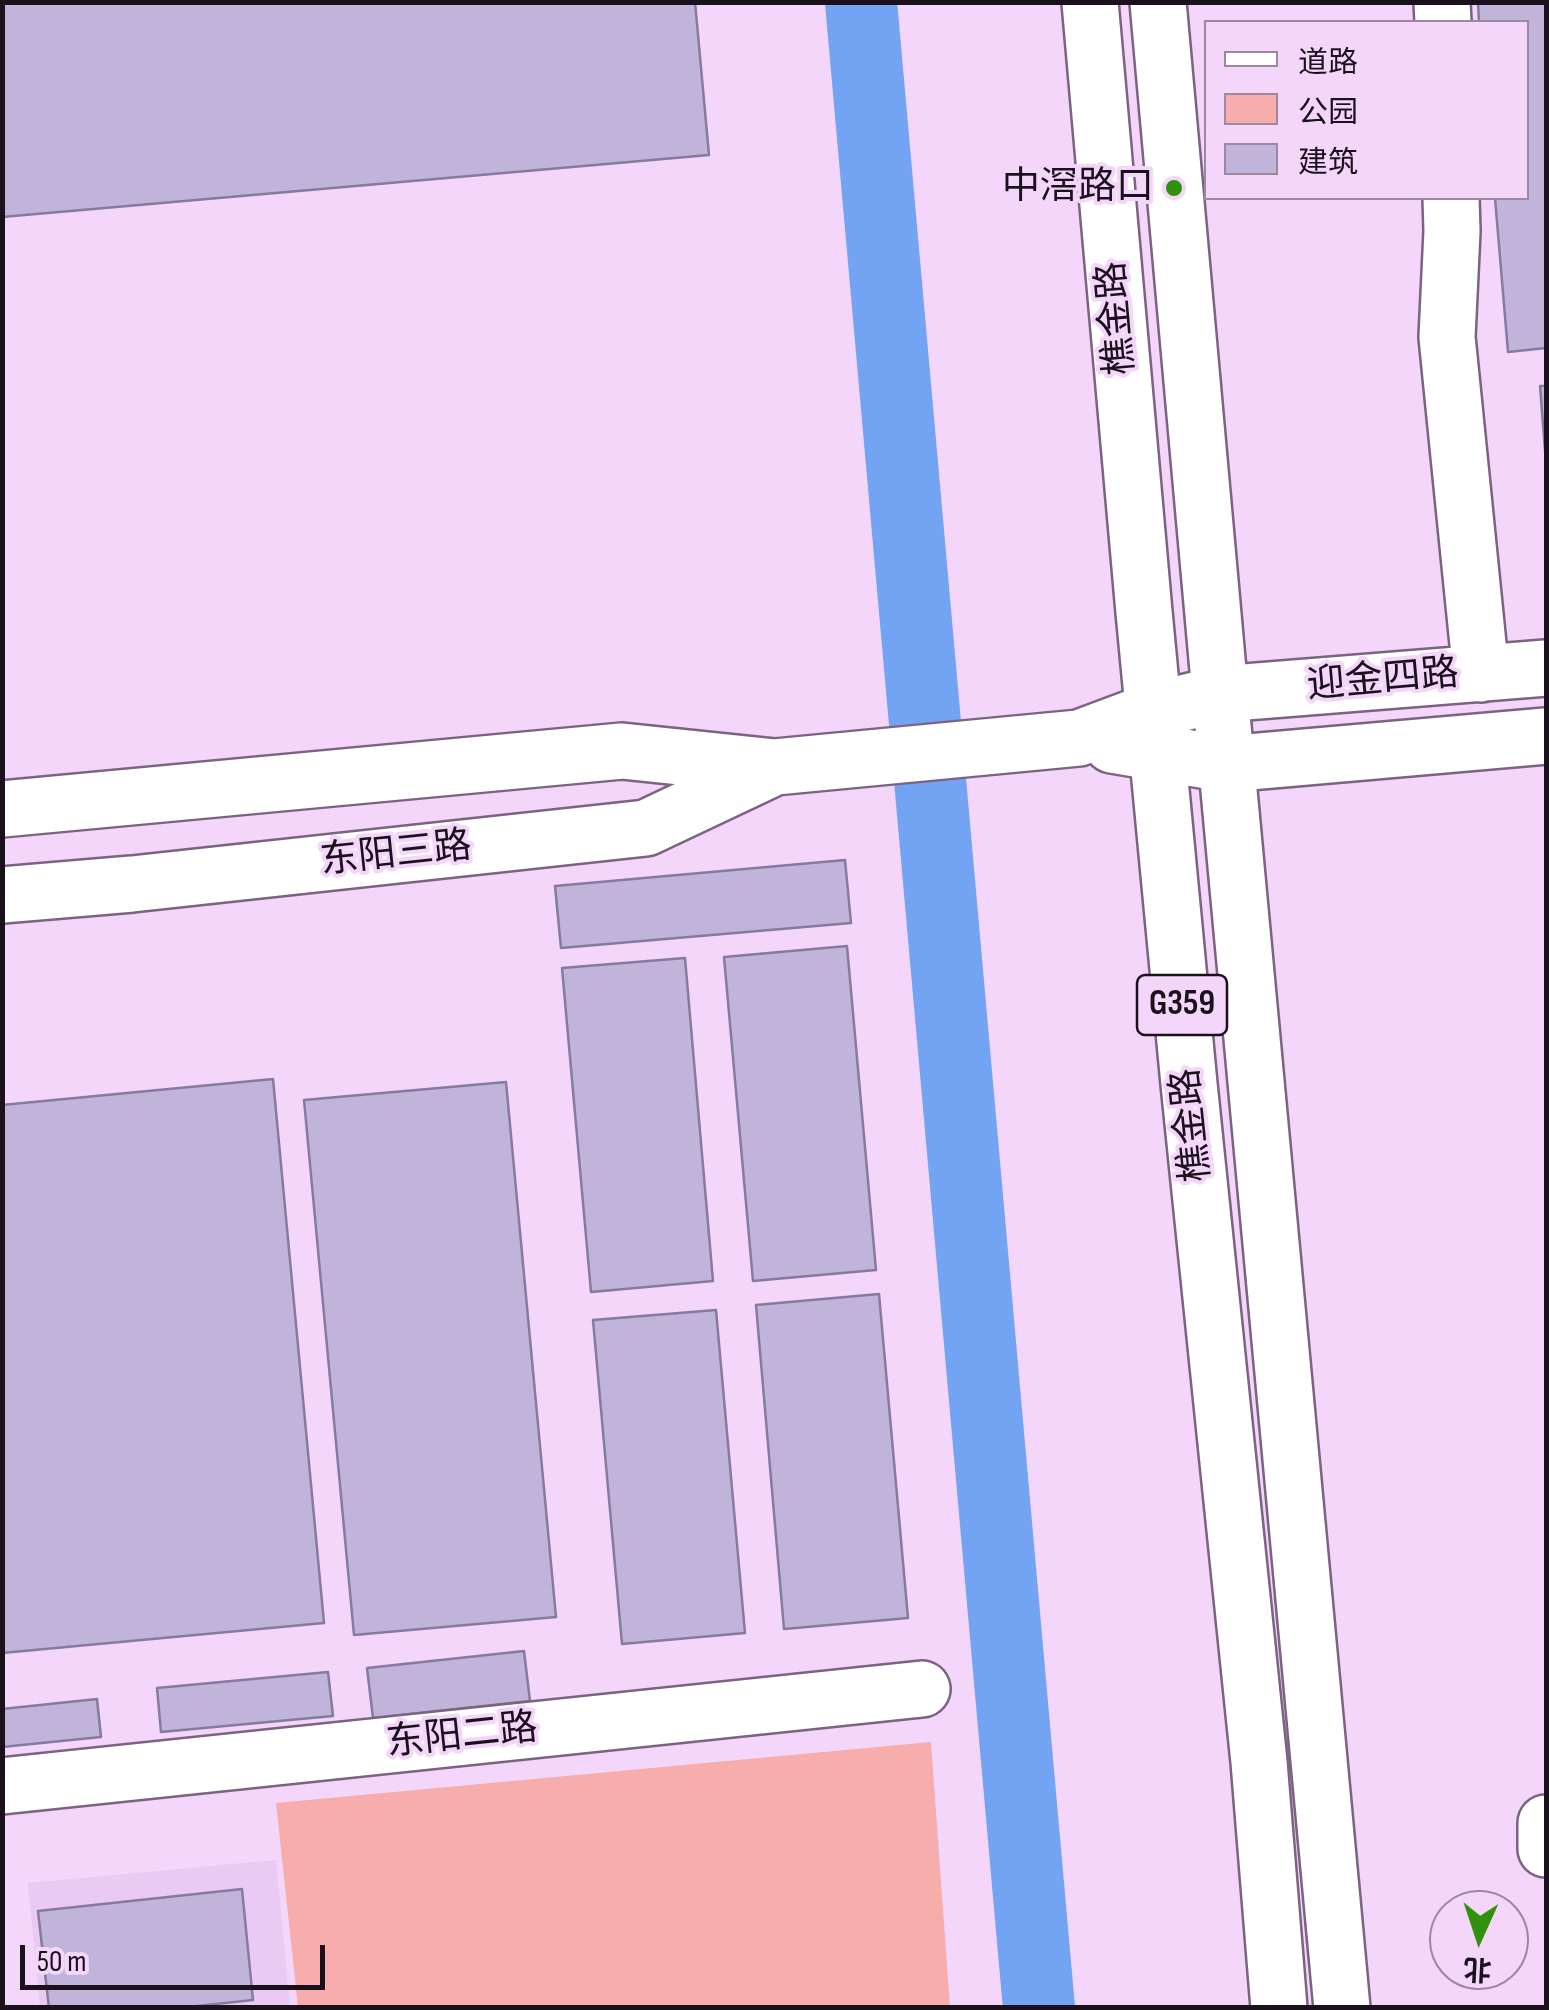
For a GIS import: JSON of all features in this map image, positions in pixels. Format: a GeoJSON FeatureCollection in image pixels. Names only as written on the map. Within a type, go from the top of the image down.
{"type":"FeatureCollection","features":[{"type":"Feature","properties":{"kind":"main road","name":"樵金路"},"geometry":{"type":"LineString","coordinates":[[1090,2],[1189,1084],[1259,1762],[1278,2008]]}},
{"type":"Feature","properties":{"kind":"main road","name":"樵金路"},"geometry":{"type":"LineString","coordinates":[[1158,2],[1342,2008]]}},
{"type":"Feature","properties":{"kind":"main road"},"geometry":{"type":"LineString","coordinates":[[1451,200],[1448,337],[1481,674]]}},
{"type":"Feature","properties":{"kind":"main road","name":"迎金四路"},"geometry":{"type":"LineString","coordinates":[[1156,732],[1220,694],[1546,668]]}},
{"type":"Feature","properties":{"kind":"main road","name":"迎金四路"},"geometry":{"type":"LineString","coordinates":[[1156,732],[1226,764],[1546,736]]}},
{"type":"Feature","properties":{"kind":"main road","name":"东阳三路"},"geometry":{"type":"LineString","coordinates":[[2,809],[622,752],[775,767],[1156,732]]}},
{"type":"Feature","properties":{"kind":"main road","name":"东阳三路"},"geometry":{"type":"LineString","coordinates":[[2,894],[132,884],[646,828],[775,767]]}},
{"type":"Feature","properties":{"kind":"main road","name":"东阳二路"},"geometry":{"type":"LineString","coordinates":[[2,1786],[922,1688]]}},
{"type":"Feature","properties":{"kind":"main road"},"geometry":{"type":"LineString","coordinates":[[1546,1823],[1546,1848]]}},
{"type":"Feature","properties":{"kind":"shaded area"},"geometry":{"type":"Polygon","coordinates":[[[276,1860],[290,2007],[40,2007],[28,1883],[276,1860]]]}},
{"type":"Feature","properties":{"kind":"green space"},"geometry":{"type":"Polygon","coordinates":[[[931,1742],[950,2007],[298,2007],[276,1803],[931,1742]]]}},
{"type":"Feature","properties":{"kind":"building"},"geometry":{"type":"Polygon","coordinates":[[[2,2],[695,2],[709,155],[2,217],[2,2]]]}},
{"type":"Feature","properties":{"kind":"building"},"geometry":{"type":"Polygon","coordinates":[[[1478,2],[1546,2],[1546,348],[1508,352],[1495,200],[1529,200],[1529,20],[1479,20],[1478,2]]]}},
{"type":"Feature","properties":{"kind":"building"},"geometry":{"type":"Polygon","coordinates":[[[1540,386],[1546,386],[1546,463],[1540,386]]]}},
{"type":"Feature","properties":{"kind":"building"},"geometry":{"type":"Polygon","coordinates":[[[845,860],[851,923],[561,948],[555,886],[845,860]]]}},
{"type":"Feature","properties":{"kind":"building"},"geometry":{"type":"Polygon","coordinates":[[[847,946],[876,1270],[753,1281],[724,957],[847,946]]]}},
{"type":"Feature","properties":{"kind":"building"},"geometry":{"type":"Polygon","coordinates":[[[685,958],[713,1281],[591,1292],[562,968],[685,958]]]}},
{"type":"Feature","properties":{"kind":"building"},"geometry":{"type":"Polygon","coordinates":[[[273,1079],[324,1623],[2,1653],[2,1105],[273,1079]]]}},
{"type":"Feature","properties":{"kind":"building"},"geometry":{"type":"Polygon","coordinates":[[[506,1082],[556,1617],[354,1635],[304,1100],[506,1082]]]}},
{"type":"Feature","properties":{"kind":"building"},"geometry":{"type":"Polygon","coordinates":[[[879,1294],[908,1618],[784,1629],[756,1305],[879,1294]]]}},
{"type":"Feature","properties":{"kind":"building"},"geometry":{"type":"Polygon","coordinates":[[[716,1310],[745,1633],[622,1644],[593,1320],[716,1310]]]}},
{"type":"Feature","properties":{"kind":"building"},"geometry":{"type":"Polygon","coordinates":[[[524,1651],[530,1701],[373,1718],[367,1668],[524,1651]]]}},
{"type":"Feature","properties":{"kind":"building"},"geometry":{"type":"Polygon","coordinates":[[[328,1672],[333,1716],[161,1732],[157,1688],[328,1672]]]}},
{"type":"Feature","properties":{"kind":"building"},"geometry":{"type":"Polygon","coordinates":[[[97,1699],[101,1737],[2,1747],[2,1709],[97,1699]]]}},
{"type":"Feature","properties":{"kind":"building"},"geometry":{"type":"Polygon","coordinates":[[[242,1889],[253,2000],[179,2008],[49,2008],[38,1911],[242,1889]]]}},
{"type":"Feature","properties":{"kind":"waterway"},"geometry":{"type":"LineString","coordinates":[[861,2],[1039,2008]]}},
{"type":"Feature","properties":{"kind":"place","name":"中滘路口"},"geometry":{"type":"Point","coordinates":[1174,188]}}]}
